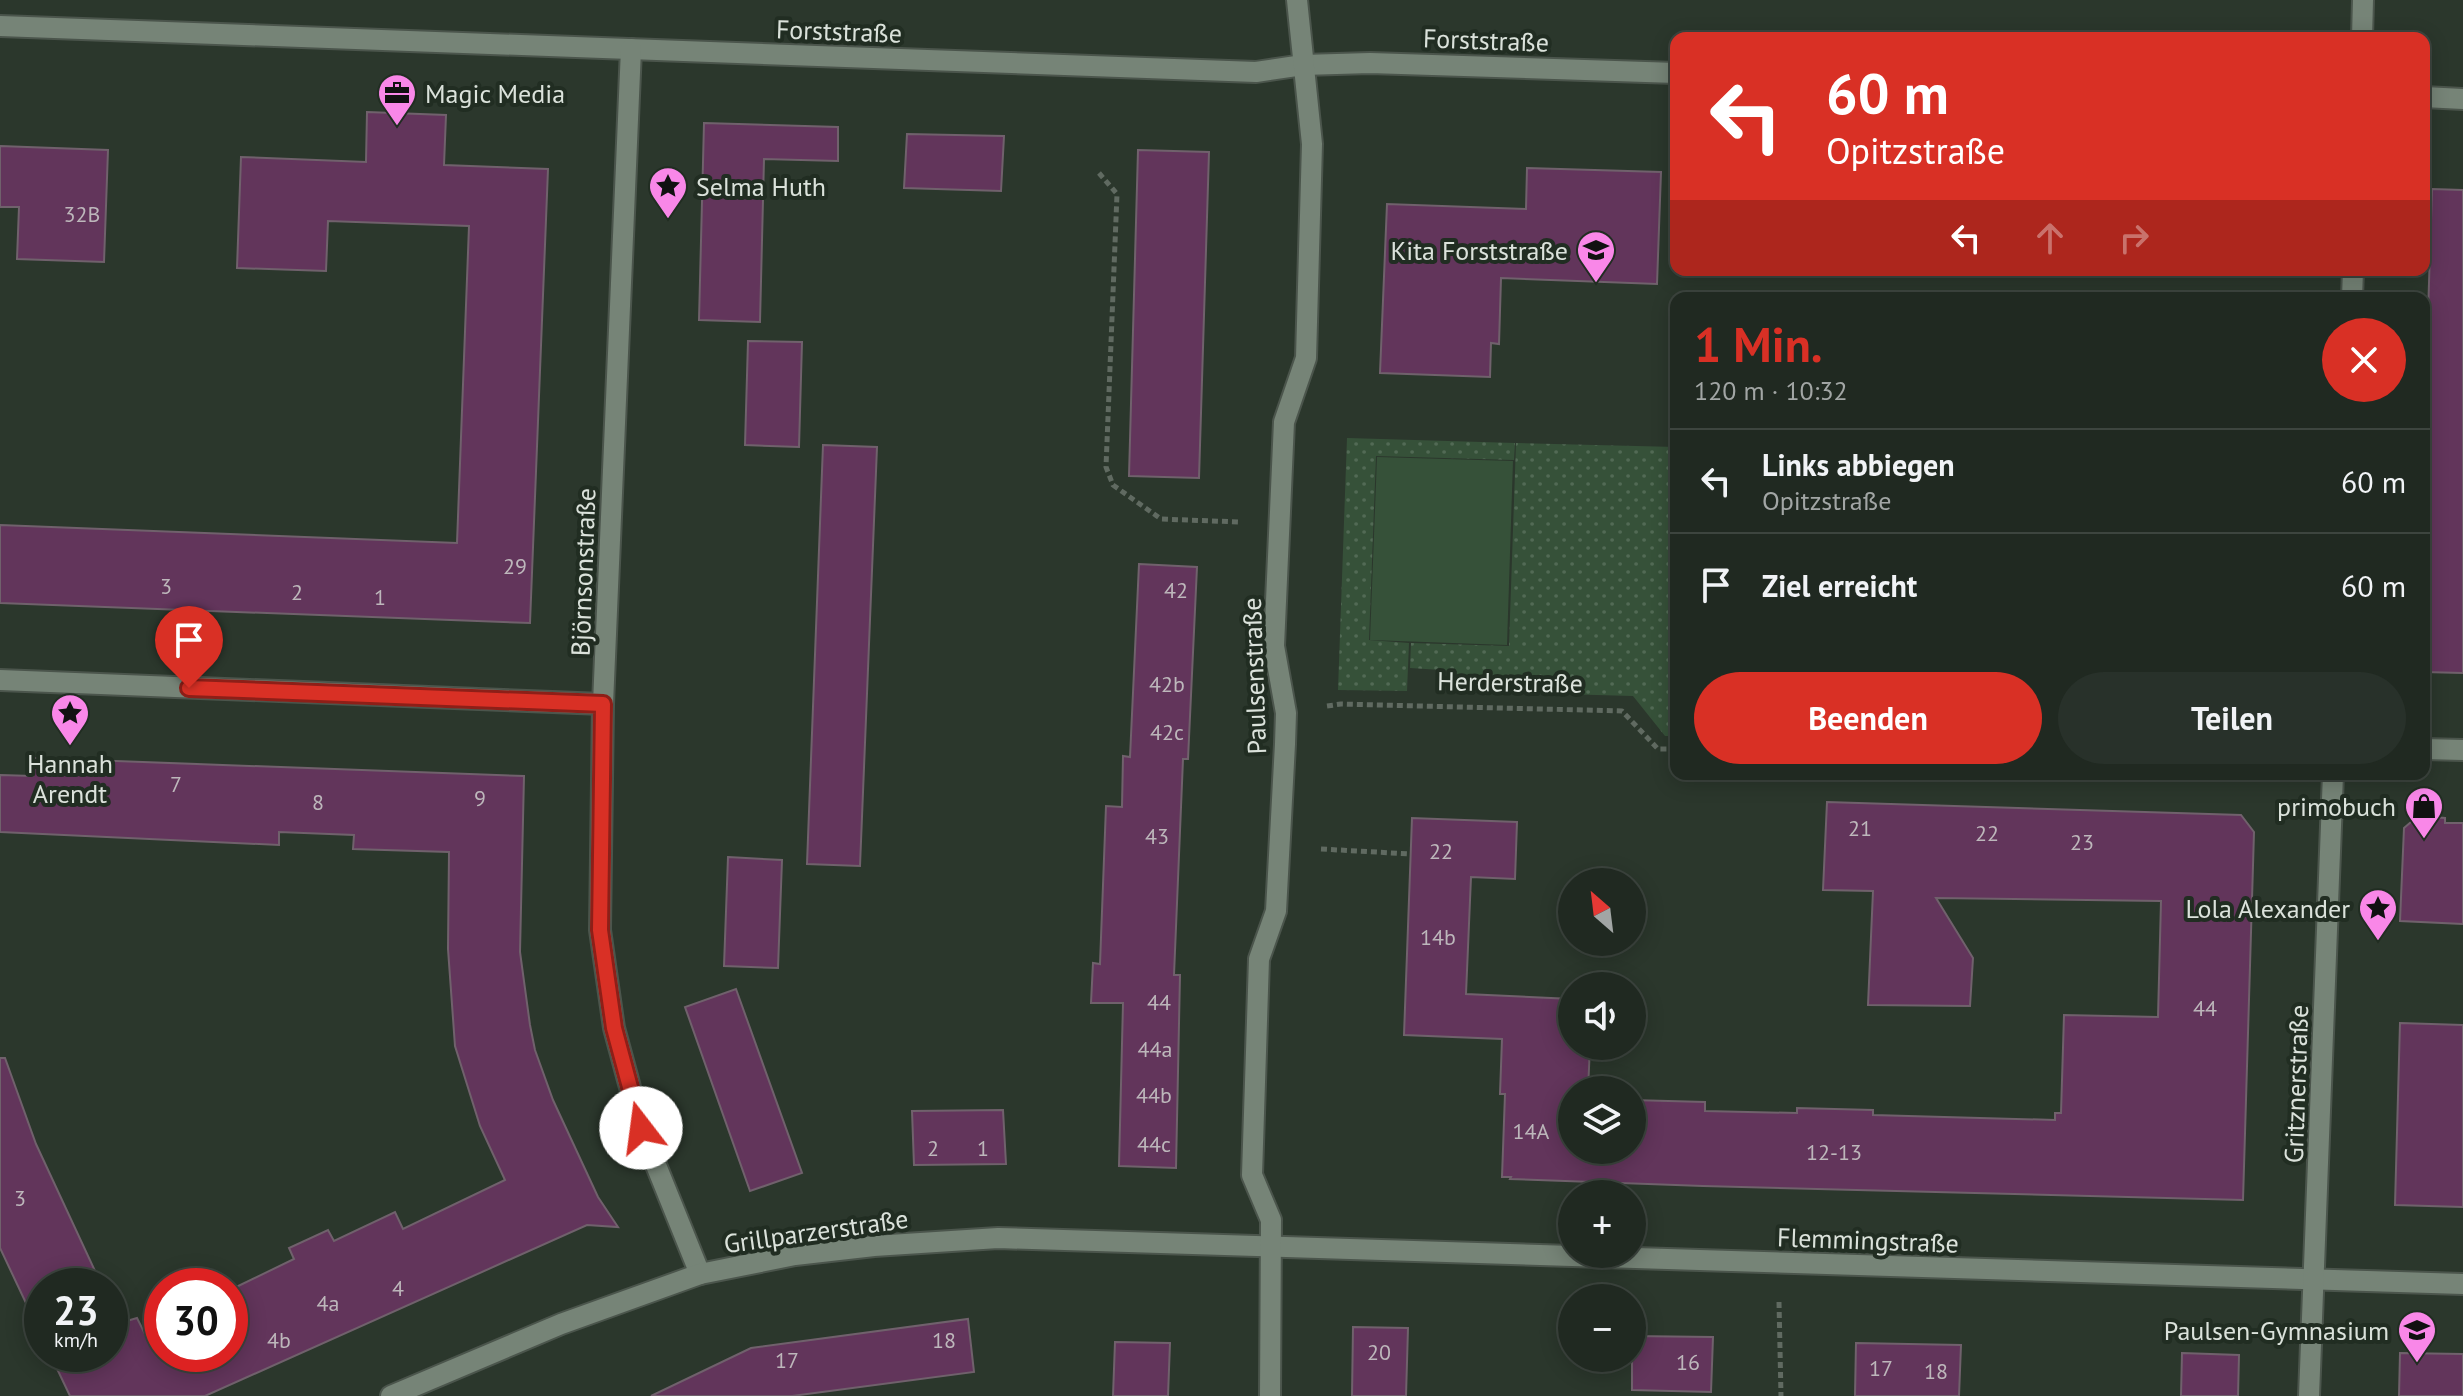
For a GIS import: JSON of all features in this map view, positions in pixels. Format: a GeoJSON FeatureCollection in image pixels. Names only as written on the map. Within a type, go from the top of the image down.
{"type":"FeatureCollection","features":[{"type":"Feature","properties":{"kind":"street","name":"Paulsenstraße"},"geometry":{"type":"LineString","coordinates":[[1270,1396],[1271,1220],[1252,1175],[1259,959],[1276,911],[1285,744],[1286,713],[1274,646],[1284,422],[1306,358],[1312,144],[1297,0]]}},
{"type":"Feature","properties":{"kind":"street"},"geometry":{"type":"LineString","coordinates":[[2362,32],[2363,0]]}},
{"type":"Feature","properties":{"kind":"street","name":"Forststraße"},"geometry":{"type":"LineString","coordinates":[[0,26],[1256,72],[1303,65],[1370,63],[1670,73]]}},
{"type":"Feature","properties":{"kind":"street","name":"Björnsonstraße"},"geometry":{"type":"LineString","coordinates":[[631,49],[603,704],[600,930],[614,1028],[641,1128],[700,1274]]}},
{"type":"Feature","properties":{"kind":"street"},"geometry":{"type":"LineString","coordinates":[[2430,97],[2463,99]]}},
{"type":"Feature","properties":{"kind":"street"},"geometry":{"type":"LineString","coordinates":[[0,680],[603,704]]}},
{"type":"Feature","properties":{"kind":"street"},"geometry":{"type":"LineString","coordinates":[[2430,749],[2463,750]]}},
{"type":"Feature","properties":{"kind":"street","name":"Gritznerstraße"},"geometry":{"type":"LineString","coordinates":[[2309,1396],[2333,780]]}},
{"type":"Feature","properties":{"kind":"street","name":"Grillparzerstraße"},"geometry":{"type":"LineString","coordinates":[[391,1396],[561,1324],[700,1274],[795,1255],[998,1238],[1271,1247]]}},
{"type":"Feature","properties":{"kind":"street","name":"Flemmingstraße"},"geometry":{"type":"LineString","coordinates":[[1271,1247],[2463,1284]]}},
{"type":"Feature","properties":{"kind":"path"},"geometry":{"type":"LineString","coordinates":[[1099,173],[1117,194],[1106,467],[1113,485],[1161,519],[1240,522]]}},
{"type":"Feature","properties":{"kind":"path","name":"Herderstraße"},"geometry":{"type":"LineString","coordinates":[[1327,706],[1357,704],[1622,711],[1658,749],[1670,749]]}},
{"type":"Feature","properties":{"kind":"path"},"geometry":{"type":"LineString","coordinates":[[1321,849],[1411,854]]}},
{"type":"Feature","properties":{"kind":"path"},"geometry":{"type":"LineString","coordinates":[[1779,1302],[1781,1396]]}},
{"type":"Feature","properties":{"kind":"green space"},"geometry":{"type":"Polygon","coordinates":[[[1347,438],[1515,443],[1514,460],[1376,456],[1369,640],[1409,643],[1407,691],[1338,690],[1347,438]]]}},
{"type":"Feature","properties":{"kind":"green space"},"geometry":{"type":"Polygon","coordinates":[[[1516,443],[1670,447],[1670,736],[1665,736],[1633,696],[1456,691],[1457,671],[1410,668],[1411,643],[1509,646],[1516,443]]]}},
{"type":"Feature","properties":{"kind":"green space"},"geometry":{"type":"Polygon","coordinates":[[[1377,457],[1513,461],[1507,645],[1370,640],[1377,457]]]}},
{"type":"Feature","properties":{"kind":"building"},"geometry":{"type":"Polygon","coordinates":[[[367,112],[446,115],[444,165],[548,169],[530,623],[0,603],[0,525],[457,543],[469,226],[328,221],[326,271],[237,268],[241,157],[366,162],[367,112]]]}},
{"type":"Feature","properties":{"kind":"building"},"geometry":{"type":"Polygon","coordinates":[[[704,123],[838,127],[838,161],[764,159],[760,322],[699,320],[704,123]]]}},
{"type":"Feature","properties":{"kind":"building"},"geometry":{"type":"Polygon","coordinates":[[[907,134],[1004,136],[1001,191],[904,188],[907,134]]]}},
{"type":"Feature","properties":{"kind":"building"},"geometry":{"type":"Polygon","coordinates":[[[0,146],[108,150],[104,262],[17,259],[19,207],[0,207],[0,146]]]}},
{"type":"Feature","properties":{"kind":"building"},"geometry":{"type":"Polygon","coordinates":[[[1138,150],[1209,152],[1199,478],[1129,476],[1138,150]]]}},
{"type":"Feature","properties":{"kind":"building"},"geometry":{"type":"Polygon","coordinates":[[[1527,168],[1661,172],[1657,284],[1501,278],[1499,344],[1491,343],[1490,377],[1380,373],[1387,204],[1526,209],[1527,168]]]}},
{"type":"Feature","properties":{"kind":"building"},"geometry":{"type":"Polygon","coordinates":[[[2432,189],[2463,190],[2463,673],[2430,672],[2432,189]]]}},
{"type":"Feature","properties":{"kind":"building"},"geometry":{"type":"Polygon","coordinates":[[[748,341],[802,342],[799,447],[745,445],[748,341]]]}},
{"type":"Feature","properties":{"kind":"building"},"geometry":{"type":"Polygon","coordinates":[[[823,445],[877,447],[860,866],[807,864],[823,445]]]}},
{"type":"Feature","properties":{"kind":"building"},"geometry":{"type":"Polygon","coordinates":[[[1139,564],[1197,567],[1188,759],[1183,759],[1174,975],[1180,975],[1176,1168],[1119,1166],[1123,1003],[1091,1003],[1093,963],[1100,964],[1106,806],[1122,807],[1123,756],[1130,757],[1139,564]]]}},
{"type":"Feature","properties":{"kind":"building"},"geometry":{"type":"Polygon","coordinates":[[[34,758],[524,776],[520,952],[535,1050],[553,1100],[598,1197],[618,1227],[587,1225],[205,1396],[70,1396],[59,1372],[128,1372],[128,1321],[137,1318],[144,1332],[144,1372],[248,1372],[248,1281],[294,1259],[289,1248],[328,1230],[334,1241],[395,1212],[403,1229],[505,1180],[480,1126],[455,1046],[448,949],[449,852],[353,849],[354,835],[279,832],[279,845],[0,832],[0,775],[33,776],[34,758]]]}},
{"type":"Feature","properties":{"kind":"building"},"geometry":{"type":"Polygon","coordinates":[[[1827,802],[2241,815],[2254,832],[2243,1200],[1703,1186],[1646,1184],[1646,1180],[1510,1179],[1502,1177],[1505,1094],[1500,1094],[1502,1039],[1404,1035],[1412,818],[1517,822],[1515,879],[1471,877],[1466,994],[1558,998],[1558,1060],[1589,1060],[1589,1076],[1558,1076],[1558,1164],[1646,1164],[1646,1100],[1705,1102],[1705,1111],[1797,1113],[1797,1108],[1873,1110],[1873,1115],[2055,1120],[2055,1113],[2061,1113],[2064,1015],[2158,1017],[2161,901],[1936,898],[1973,958],[1970,1006],[1868,1005],[1873,891],[1823,890],[1827,802]]]}},
{"type":"Feature","properties":{"kind":"building"},"geometry":{"type":"Polygon","coordinates":[[[2418,816],[2445,818],[2445,823],[2463,823],[2463,924],[2400,921],[2404,828],[2418,816]]]}},
{"type":"Feature","properties":{"kind":"building"},"geometry":{"type":"Polygon","coordinates":[[[728,857],[782,860],[778,968],[724,966],[728,857]]]}},
{"type":"Feature","properties":{"kind":"building"},"geometry":{"type":"Polygon","coordinates":[[[736,989],[802,1173],[750,1191],[685,1007],[736,989]]]}},
{"type":"Feature","properties":{"kind":"building"},"geometry":{"type":"Polygon","coordinates":[[[2400,1023],[2463,1025],[2463,1207],[2395,1205],[2400,1023]]]}},
{"type":"Feature","properties":{"kind":"building"},"geometry":{"type":"Polygon","coordinates":[[[0,1058],[5,1058],[36,1144],[94,1268],[24,1268],[24,1299],[0,1248],[0,1058]]]}},
{"type":"Feature","properties":{"kind":"building"},"geometry":{"type":"Polygon","coordinates":[[[1003,1110],[1006,1164],[914,1165],[912,1111],[1003,1110]]]}},
{"type":"Feature","properties":{"kind":"building"},"geometry":{"type":"Polygon","coordinates":[[[968,1319],[974,1372],[792,1396],[651,1396],[751,1348],[968,1319]]]}},
{"type":"Feature","properties":{"kind":"building"},"geometry":{"type":"Polygon","coordinates":[[[1353,1327],[1408,1328],[1406,1396],[1352,1396],[1353,1327]]]}},
{"type":"Feature","properties":{"kind":"building"},"geometry":{"type":"Polygon","coordinates":[[[1646,1336],[1713,1337],[1711,1392],[1632,1390],[1632,1372],[1646,1372],[1646,1336]]]}},
{"type":"Feature","properties":{"kind":"building"},"geometry":{"type":"Polygon","coordinates":[[[1115,1342],[1170,1343],[1168,1396],[1113,1396],[1115,1342]]]}},
{"type":"Feature","properties":{"kind":"building"},"geometry":{"type":"Polygon","coordinates":[[[1856,1343],[1961,1345],[1959,1396],[1855,1396],[1856,1343]]]}},
{"type":"Feature","properties":{"kind":"building"},"geometry":{"type":"Polygon","coordinates":[[[2182,1353],[2239,1355],[2238,1396],[2181,1396],[2182,1353]]]}},
{"type":"Feature","properties":{"kind":"building"},"geometry":{"type":"Polygon","coordinates":[[[2400,1353],[2463,1354],[2463,1396],[2399,1396],[2400,1353]]]}},
{"type":"Feature","properties":{"kind":"place","name":"Magic Media"},"geometry":{"type":"Point","coordinates":[397,127]}},
{"type":"Feature","properties":{"kind":"place","name":"Selma Huth"},"geometry":{"type":"Point","coordinates":[668,220]}},
{"type":"Feature","properties":{"kind":"place","name":"Kita Forststraße"},"geometry":{"type":"Point","coordinates":[1596,284]}},
{"type":"Feature","properties":{"kind":"place","name":"Hannah Arendt"},"geometry":{"type":"Point","coordinates":[70,747]}},
{"type":"Feature","properties":{"kind":"place","name":"primobuch"},"geometry":{"type":"Point","coordinates":[2424,840]}},
{"type":"Feature","properties":{"kind":"place","name":"Lola Alexander"},"geometry":{"type":"Point","coordinates":[2378,942]}},
{"type":"Feature","properties":{"kind":"place","name":"Paulsen-Gymnasium"},"geometry":{"type":"Point","coordinates":[2417,1364]}},
{"type":"Feature","properties":{"kind":"route"},"geometry":{"type":"LineString","coordinates":[[189,688],[603,704],[600,930],[614,1028],[641,1128]]}}]}
